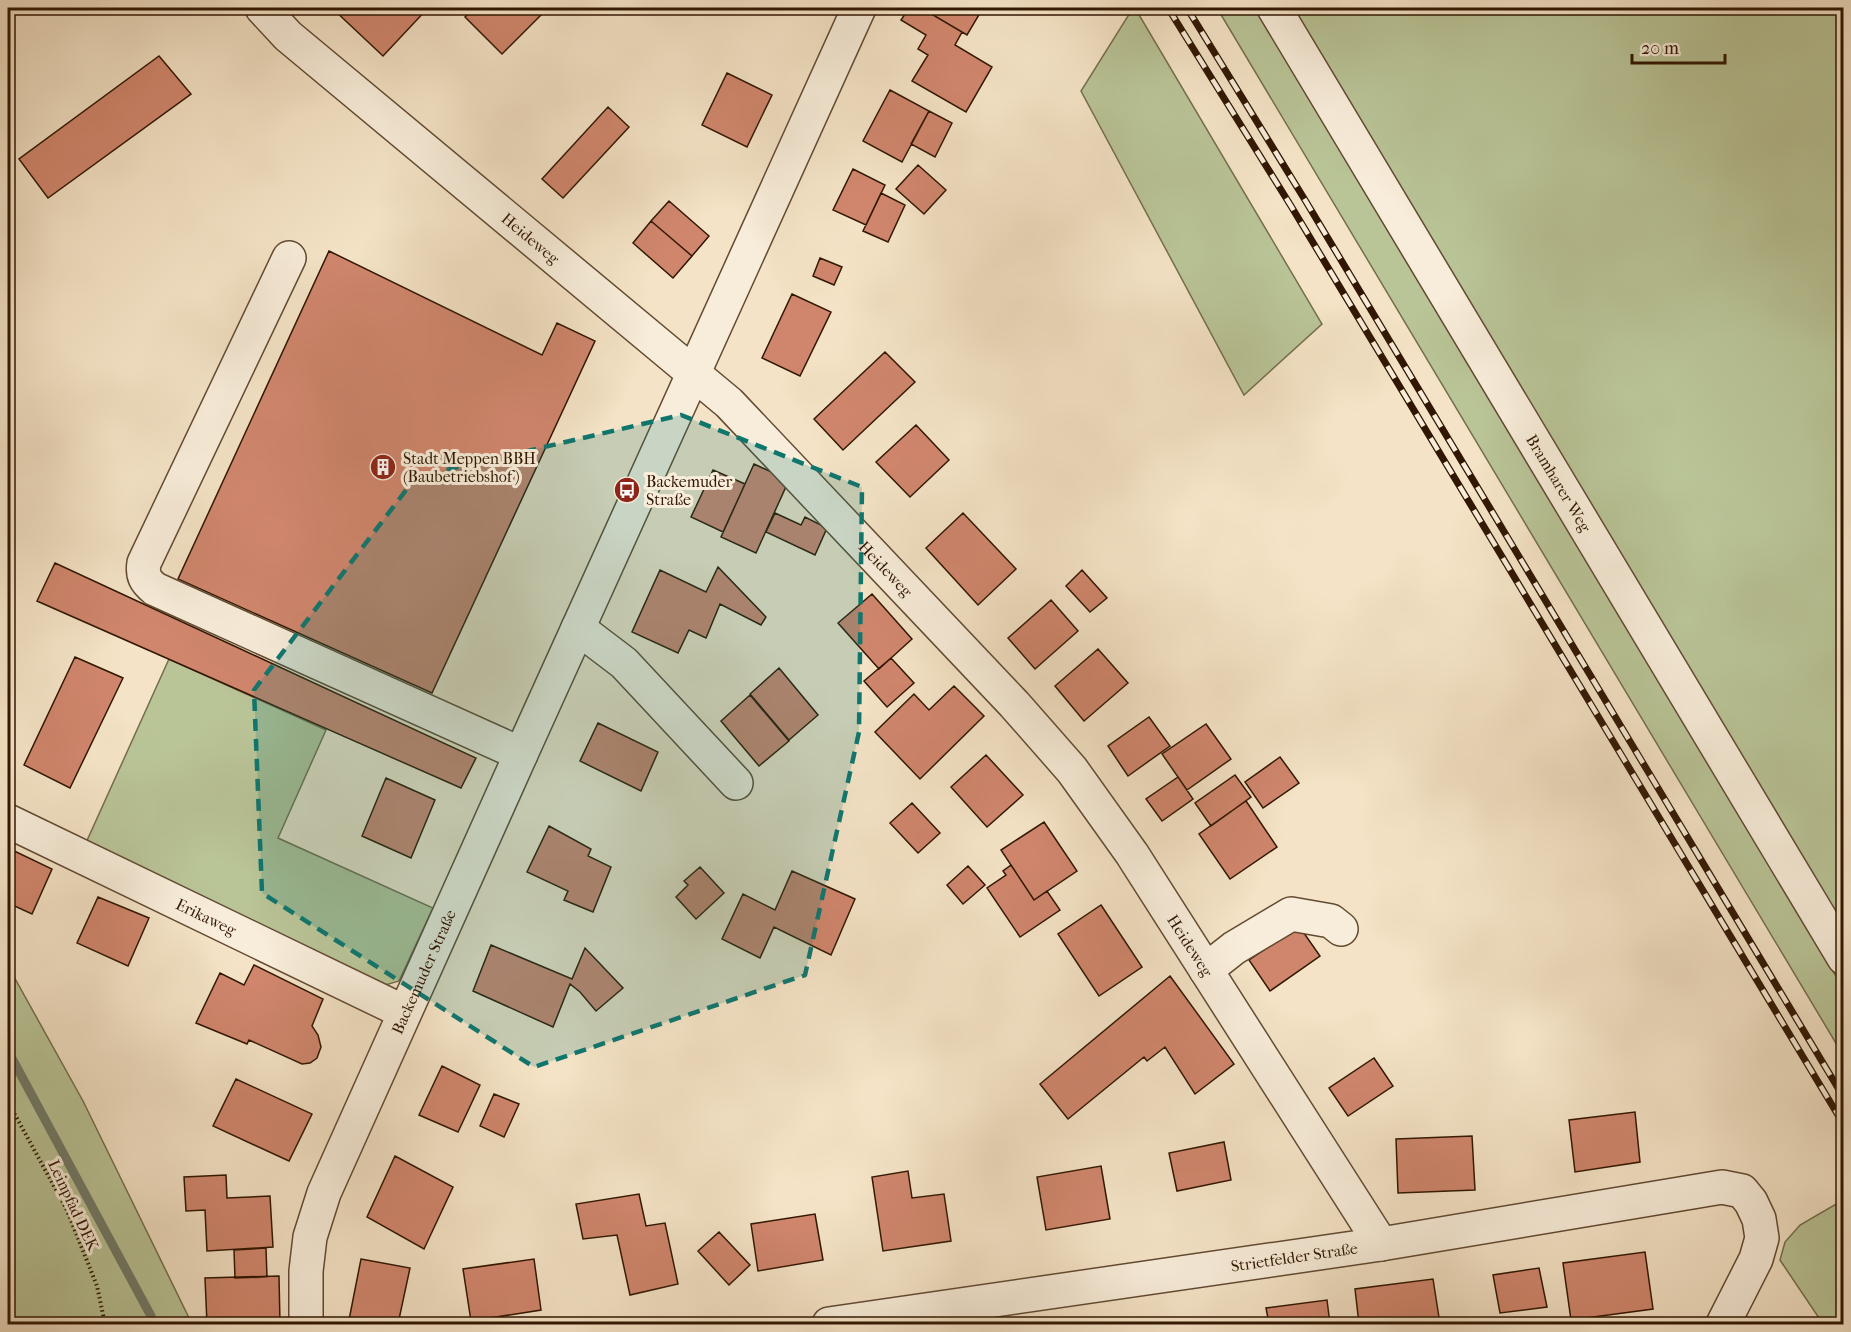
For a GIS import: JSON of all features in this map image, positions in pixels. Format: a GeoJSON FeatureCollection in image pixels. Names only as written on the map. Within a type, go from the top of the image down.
{"type":"FeatureCollection","features":[{"type":"Feature","properties":{"kind":"street","name":"Heideweg"},"geometry":{"type":"LineString","coordinates":[[262,8],[288,36],[729,403],[1014,704],[1072,770],[1132,854],[1381,1244]]}},
{"type":"Feature","properties":{"kind":"street","name":"Backemuder Straße"},"geometry":{"type":"LineString","coordinates":[[306,1324],[306,1271],[310,1237],[324,1193],[859,8]]}},
{"type":"Feature","properties":{"kind":"street","name":"Bramharer Weg"},"geometry":{"type":"LineString","coordinates":[[1274,8],[1844,958]]}},
{"type":"Feature","properties":{"kind":"street"},"geometry":{"type":"LineString","coordinates":[[289,258],[144,562],[142,574],[155,589],[521,753]]}},
{"type":"Feature","properties":{"kind":"street"},"geometry":{"type":"LineString","coordinates":[[578,628],[624,663],[736,783]]}},
{"type":"Feature","properties":{"kind":"street","name":"Erikaweg"},"geometry":{"type":"LineString","coordinates":[[8,821],[404,1012]]}},
{"type":"Feature","properties":{"kind":"street"},"geometry":{"type":"LineString","coordinates":[[1206,970],[1234,948],[1292,914],[1331,921],[1341,929]]}},
{"type":"Feature","properties":{"kind":"street","name":"Strietfelder Straße"},"geometry":{"type":"LineString","coordinates":[[829,1324],[1381,1244],[1722,1187],[1742,1191],[1751,1202],[1759,1219],[1762,1238],[1756,1259],[1723,1324]]}},
{"type":"Feature","properties":{"kind":"path","name":"Leinpfad DEK"},"geometry":{"type":"LineString","coordinates":[[8,1102],[66,1208],[97,1286],[105,1324]]}},
{"type":"Feature","properties":{"kind":"highlighted area"},"geometry":{"type":"Polygon","coordinates":[[[681,415],[862,487],[859,732],[805,975],[534,1067],[262,893],[254,690],[416,477],[681,415]]]}},
{"type":"Feature","properties":{"kind":"green space"},"geometry":{"type":"Polygon","coordinates":[[[1133,8],[1322,324],[1244,395],[1081,91],[1133,8]]]}},
{"type":"Feature","properties":{"kind":"green space"},"geometry":{"type":"Polygon","coordinates":[[[1217,8],[1256,8],[1843,988],[1843,1055],[1217,8]]]}},
{"type":"Feature","properties":{"kind":"green space"},"geometry":{"type":"Polygon","coordinates":[[[1289,8],[1843,8],[1843,932],[1289,8]]]}},
{"type":"Feature","properties":{"kind":"green space"},"geometry":{"type":"Polygon","coordinates":[[[169,659],[326,730],[278,838],[433,908],[399,981],[382,986],[85,845],[169,659]]]}},
{"type":"Feature","properties":{"kind":"green space"},"geometry":{"type":"Polygon","coordinates":[[[8,966],[83,1101],[192,1324],[8,1324],[8,1315],[15,1304],[8,1288],[8,966]]]}},
{"type":"Feature","properties":{"kind":"green space"},"geometry":{"type":"Polygon","coordinates":[[[1843,1200],[1843,1324],[1823,1324],[1780,1260],[1785,1242],[1800,1225],[1843,1200]]]}},
{"type":"Feature","properties":{"kind":"building"},"geometry":{"type":"Polygon","coordinates":[[[332,8],[428,8],[383,56],[332,8]]]}},
{"type":"Feature","properties":{"kind":"building"},"geometry":{"type":"Polygon","coordinates":[[[474,8],[548,8],[502,54],[465,17],[474,8]]]}},
{"type":"Feature","properties":{"kind":"building"},"geometry":{"type":"Polygon","coordinates":[[[909,8],[937,8],[933,15],[962,32],[955,45],[992,67],[966,112],[912,81],[928,55],[918,49],[926,35],[901,20],[909,8]]]}},
{"type":"Feature","properties":{"kind":"building"},"geometry":{"type":"Polygon","coordinates":[[[937,8],[983,8],[967,35],[933,15],[937,8]]]}},
{"type":"Feature","properties":{"kind":"building"},"geometry":{"type":"Polygon","coordinates":[[[159,56],[191,94],[48,198],[19,159],[159,56]]]}},
{"type":"Feature","properties":{"kind":"building"},"geometry":{"type":"Polygon","coordinates":[[[727,73],[772,95],[747,147],[702,125],[727,73]]]}},
{"type":"Feature","properties":{"kind":"building"},"geometry":{"type":"Polygon","coordinates":[[[890,90],[929,111],[902,162],[863,141],[890,90]]]}},
{"type":"Feature","properties":{"kind":"building"},"geometry":{"type":"Polygon","coordinates":[[[608,107],[629,127],[563,198],[542,179],[608,107]]]}},
{"type":"Feature","properties":{"kind":"building"},"geometry":{"type":"Polygon","coordinates":[[[929,111],[952,123],[935,157],[911,144],[929,111]]]}},
{"type":"Feature","properties":{"kind":"building"},"geometry":{"type":"Polygon","coordinates":[[[918,165],[946,190],[924,214],[896,189],[918,165]]]}},
{"type":"Feature","properties":{"kind":"building"},"geometry":{"type":"Polygon","coordinates":[[[853,169],[885,185],[866,225],[833,210],[853,169]]]}},
{"type":"Feature","properties":{"kind":"building"},"geometry":{"type":"Polygon","coordinates":[[[881,193],[905,205],[888,242],[863,231],[881,193]]]}},
{"type":"Feature","properties":{"kind":"building"},"geometry":{"type":"Polygon","coordinates":[[[669,201],[709,236],[692,256],[651,221],[669,201]]]}},
{"type":"Feature","properties":{"kind":"building"},"geometry":{"type":"Polygon","coordinates":[[[651,221],[692,256],[673,278],[633,243],[651,221]]]}},
{"type":"Feature","properties":{"kind":"building","name":"Stadt Meppen BBH (Baubetriebshof)"},"geometry":{"type":"Polygon","coordinates":[[[329,251],[542,355],[557,323],[595,341],[432,693],[178,579],[329,251]]]}},
{"type":"Feature","properties":{"kind":"building"},"geometry":{"type":"Polygon","coordinates":[[[820,258],[842,267],[834,285],[813,276],[820,258]]]}},
{"type":"Feature","properties":{"kind":"building"},"geometry":{"type":"Polygon","coordinates":[[[792,294],[831,312],[800,376],[762,358],[792,294]]]}},
{"type":"Feature","properties":{"kind":"building"},"geometry":{"type":"Polygon","coordinates":[[[885,352],[915,382],[843,450],[814,419],[885,352]]]}},
{"type":"Feature","properties":{"kind":"building"},"geometry":{"type":"Polygon","coordinates":[[[916,425],[949,460],[910,497],[876,462],[916,425]]]}},
{"type":"Feature","properties":{"kind":"building"},"geometry":{"type":"Polygon","coordinates":[[[754,464],[789,480],[756,553],[721,537],[754,464]]]}},
{"type":"Feature","properties":{"kind":"building"},"geometry":{"type":"Polygon","coordinates":[[[713,470],[745,484],[723,532],[691,517],[713,470]]]}},
{"type":"Feature","properties":{"kind":"building"},"geometry":{"type":"Polygon","coordinates":[[[775,513],[801,525],[805,517],[827,528],[815,555],[766,532],[775,513]]]}},
{"type":"Feature","properties":{"kind":"building"},"geometry":{"type":"Polygon","coordinates":[[[963,513],[1016,569],[978,605],[926,548],[963,513]]]}},
{"type":"Feature","properties":{"kind":"building"},"geometry":{"type":"Polygon","coordinates":[[[55,563],[476,758],[461,788],[37,601],[55,563]]]}},
{"type":"Feature","properties":{"kind":"building"},"geometry":{"type":"Polygon","coordinates":[[[718,567],[766,617],[761,625],[720,604],[706,638],[689,630],[678,653],[632,632],[660,570],[706,592],[718,567]]]}},
{"type":"Feature","properties":{"kind":"building"},"geometry":{"type":"Polygon","coordinates":[[[1082,570],[1107,598],[1090,612],[1066,586],[1082,570]]]}},
{"type":"Feature","properties":{"kind":"building"},"geometry":{"type":"Polygon","coordinates":[[[872,594],[912,639],[879,669],[838,623],[872,594]]]}},
{"type":"Feature","properties":{"kind":"building"},"geometry":{"type":"Polygon","coordinates":[[[1051,600],[1078,631],[1035,669],[1008,638],[1051,600]]]}},
{"type":"Feature","properties":{"kind":"building"},"geometry":{"type":"Polygon","coordinates":[[[1098,649],[1128,683],[1084,721],[1055,686],[1098,649]]]}},
{"type":"Feature","properties":{"kind":"building"},"geometry":{"type":"Polygon","coordinates":[[[75,657],[123,678],[70,788],[24,765],[75,657]]]}},
{"type":"Feature","properties":{"kind":"building"},"geometry":{"type":"Polygon","coordinates":[[[891,658],[914,683],[887,707],[864,681],[891,658]]]}},
{"type":"Feature","properties":{"kind":"building"},"geometry":{"type":"Polygon","coordinates":[[[779,668],[818,715],[789,740],[750,694],[779,668]]]}},
{"type":"Feature","properties":{"kind":"building"},"geometry":{"type":"Polygon","coordinates":[[[954,686],[984,716],[920,779],[875,732],[914,694],[929,710],[954,686]]]}},
{"type":"Feature","properties":{"kind":"building"},"geometry":{"type":"Polygon","coordinates":[[[750,695],[789,741],[759,766],[721,721],[750,695]]]}},
{"type":"Feature","properties":{"kind":"building"},"geometry":{"type":"Polygon","coordinates":[[[1149,717],[1170,746],[1128,776],[1108,746],[1149,717]]]}},
{"type":"Feature","properties":{"kind":"building"},"geometry":{"type":"Polygon","coordinates":[[[598,723],[658,752],[641,791],[580,761],[598,723]]]}},
{"type":"Feature","properties":{"kind":"building"},"geometry":{"type":"Polygon","coordinates":[[[1206,724],[1231,759],[1187,790],[1162,754],[1206,724]]]}},
{"type":"Feature","properties":{"kind":"building"},"geometry":{"type":"Polygon","coordinates":[[[986,755],[1023,795],[987,827],[951,787],[986,755]]]}},
{"type":"Feature","properties":{"kind":"building"},"geometry":{"type":"Polygon","coordinates":[[[1280,757],[1299,783],[1263,808],[1245,782],[1280,757]]]}},
{"type":"Feature","properties":{"kind":"building"},"geometry":{"type":"Polygon","coordinates":[[[1235,775],[1251,797],[1211,826],[1195,803],[1235,775]]]}},
{"type":"Feature","properties":{"kind":"building"},"geometry":{"type":"Polygon","coordinates":[[[1178,777],[1193,799],[1162,821],[1146,799],[1178,777]]]}},
{"type":"Feature","properties":{"kind":"building"},"geometry":{"type":"Polygon","coordinates":[[[386,778],[435,800],[411,858],[362,836],[386,778]]]}},
{"type":"Feature","properties":{"kind":"building"},"geometry":{"type":"Polygon","coordinates":[[[1246,801],[1277,847],[1230,879],[1199,834],[1246,801]]]}},
{"type":"Feature","properties":{"kind":"building"},"geometry":{"type":"Polygon","coordinates":[[[912,803],[940,833],[918,853],[890,823],[912,803]]]}},
{"type":"Feature","properties":{"kind":"building"},"geometry":{"type":"Polygon","coordinates":[[[1044,822],[1077,871],[1034,900],[1001,850],[1044,822]]]}},
{"type":"Feature","properties":{"kind":"building"},"geometry":{"type":"Polygon","coordinates":[[[549,826],[591,849],[588,856],[611,867],[593,912],[564,900],[568,891],[527,872],[549,826]]]}},
{"type":"Feature","properties":{"kind":"building"},"geometry":{"type":"Polygon","coordinates":[[[8,848],[52,869],[32,914],[8,903],[8,848]]]}},
{"type":"Feature","properties":{"kind":"building"},"geometry":{"type":"Polygon","coordinates":[[[1011,865],[1034,900],[1047,891],[1060,910],[1020,937],[987,888],[1006,875],[1003,871],[1011,865]]]}},
{"type":"Feature","properties":{"kind":"building"},"geometry":{"type":"Polygon","coordinates":[[[968,866],[985,885],[963,904],[947,885],[968,866]]]}},
{"type":"Feature","properties":{"kind":"building"},"geometry":{"type":"Polygon","coordinates":[[[700,867],[724,893],[696,919],[676,897],[688,885],[684,881],[700,867]]]}},
{"type":"Feature","properties":{"kind":"building"},"geometry":{"type":"Polygon","coordinates":[[[792,871],[855,899],[831,955],[774,927],[760,958],[722,939],[743,894],[775,910],[792,871]]]}},
{"type":"Feature","properties":{"kind":"building"},"geometry":{"type":"Polygon","coordinates":[[[98,897],[149,918],[128,966],[77,943],[98,897]]]}},
{"type":"Feature","properties":{"kind":"building"},"geometry":{"type":"Polygon","coordinates":[[[1101,905],[1142,967],[1099,996],[1058,934],[1101,905]]]}},
{"type":"Feature","properties":{"kind":"building"},"geometry":{"type":"Polygon","coordinates":[[[1299,926],[1320,956],[1270,991],[1249,960],[1299,926]]]}},
{"type":"Feature","properties":{"kind":"building"},"geometry":{"type":"Polygon","coordinates":[[[491,945],[572,979],[585,948],[623,988],[596,1011],[570,984],[553,1027],[473,991],[491,945]]]}},
{"type":"Feature","properties":{"kind":"building"},"geometry":{"type":"Polygon","coordinates":[[[254,965],[323,999],[312,1026],[318,1035],[321,1047],[317,1058],[310,1063],[302,1064],[249,1040],[247,1044],[196,1023],[220,973],[244,985],[254,965]]]}},
{"type":"Feature","properties":{"kind":"building"},"geometry":{"type":"Polygon","coordinates":[[[1170,976],[1234,1064],[1195,1094],[1165,1047],[1147,1061],[1144,1057],[1068,1119],[1040,1084],[1170,976]]]}},
{"type":"Feature","properties":{"kind":"building"},"geometry":{"type":"Polygon","coordinates":[[[1374,1058],[1393,1086],[1348,1116],[1329,1088],[1374,1058]]]}},
{"type":"Feature","properties":{"kind":"building"},"geometry":{"type":"Polygon","coordinates":[[[442,1066],[480,1085],[458,1132],[419,1115],[442,1066]]]}},
{"type":"Feature","properties":{"kind":"building"},"geometry":{"type":"Polygon","coordinates":[[[236,1079],[312,1114],[289,1161],[213,1126],[236,1079]]]}},
{"type":"Feature","properties":{"kind":"building"},"geometry":{"type":"Polygon","coordinates":[[[494,1094],[519,1104],[504,1137],[480,1126],[494,1094]]]}},
{"type":"Feature","properties":{"kind":"building"},"geometry":{"type":"Polygon","coordinates":[[[1635,1112],[1640,1162],[1575,1172],[1569,1120],[1635,1112]]]}},
{"type":"Feature","properties":{"kind":"building"},"geometry":{"type":"Polygon","coordinates":[[[1472,1136],[1475,1190],[1398,1193],[1396,1139],[1472,1136]]]}},
{"type":"Feature","properties":{"kind":"building"},"geometry":{"type":"Polygon","coordinates":[[[1224,1142],[1231,1180],[1177,1191],[1169,1153],[1224,1142]]]}},
{"type":"Feature","properties":{"kind":"building"},"geometry":{"type":"Polygon","coordinates":[[[395,1156],[453,1187],[424,1249],[367,1217],[395,1156]]]}},
{"type":"Feature","properties":{"kind":"building"},"geometry":{"type":"Polygon","coordinates":[[[1101,1166],[1110,1219],[1046,1230],[1037,1177],[1101,1166]]]}},
{"type":"Feature","properties":{"kind":"building"},"geometry":{"type":"Polygon","coordinates":[[[908,1171],[912,1198],[944,1194],[951,1241],[883,1251],[872,1177],[908,1171]]]}},
{"type":"Feature","properties":{"kind":"building"},"geometry":{"type":"Polygon","coordinates":[[[226,1175],[227,1198],[270,1196],[273,1247],[207,1251],[205,1210],[186,1211],[184,1177],[226,1175]]]}},
{"type":"Feature","properties":{"kind":"building"},"geometry":{"type":"Polygon","coordinates":[[[639,1194],[646,1226],[665,1223],[678,1284],[630,1295],[617,1235],[583,1239],[576,1204],[639,1194]]]}},
{"type":"Feature","properties":{"kind":"building"},"geometry":{"type":"Polygon","coordinates":[[[815,1214],[823,1260],[758,1271],[751,1224],[815,1214]]]}},
{"type":"Feature","properties":{"kind":"building"},"geometry":{"type":"Polygon","coordinates":[[[719,1232],[750,1265],[729,1285],[698,1251],[719,1232]]]}},
{"type":"Feature","properties":{"kind":"building"},"geometry":{"type":"Polygon","coordinates":[[[266,1248],[267,1277],[235,1278],[234,1250],[266,1248]]]}},
{"type":"Feature","properties":{"kind":"building"},"geometry":{"type":"Polygon","coordinates":[[[1645,1252],[1653,1309],[1571,1320],[1563,1263],[1645,1252]]]}},
{"type":"Feature","properties":{"kind":"building"},"geometry":{"type":"Polygon","coordinates":[[[361,1259],[410,1268],[398,1324],[373,1324],[349,1320],[361,1259]]]}},
{"type":"Feature","properties":{"kind":"building"},"geometry":{"type":"Polygon","coordinates":[[[534,1259],[541,1310],[471,1321],[463,1269],[534,1259]]]}},
{"type":"Feature","properties":{"kind":"building"},"geometry":{"type":"Polygon","coordinates":[[[1539,1268],[1547,1307],[1500,1313],[1493,1275],[1539,1268]]]}},
{"type":"Feature","properties":{"kind":"building"},"geometry":{"type":"Polygon","coordinates":[[[279,1276],[280,1324],[207,1324],[205,1278],[279,1276]]]}},
{"type":"Feature","properties":{"kind":"building"},"geometry":{"type":"Polygon","coordinates":[[[1433,1279],[1440,1324],[1359,1324],[1355,1289],[1433,1279]]]}},
{"type":"Feature","properties":{"kind":"building"},"geometry":{"type":"Polygon","coordinates":[[[1327,1300],[1330,1324],[1269,1324],[1266,1308],[1327,1300]]]}},
{"type":"Feature","properties":{"kind":"building"},"geometry":{"type":"Polygon","coordinates":[[[1201,1318],[1202,1324],[1163,1324],[1201,1318]]]}},
{"type":"Feature","properties":{"kind":"waterway"},"geometry":{"type":"LineString","coordinates":[[8,1051],[151,1316]]}},
{"type":"Feature","properties":{"kind":"railway"},"geometry":{"type":"LineString","coordinates":[[1168,8],[1291,206],[1844,1125]]}},
{"type":"Feature","properties":{"kind":"railway"},"geometry":{"type":"LineString","coordinates":[[1187,8],[1305,200],[1844,1098]]}},
{"type":"Feature","properties":{"kind":"place","name":"Stadt Meppen BBH (Baubetriebshof)"},"geometry":{"type":"Point","coordinates":[383,467]}},
{"type":"Feature","properties":{"kind":"place","name":"Backemuder Straße"},"geometry":{"type":"Point","coordinates":[627,490]}}]}
